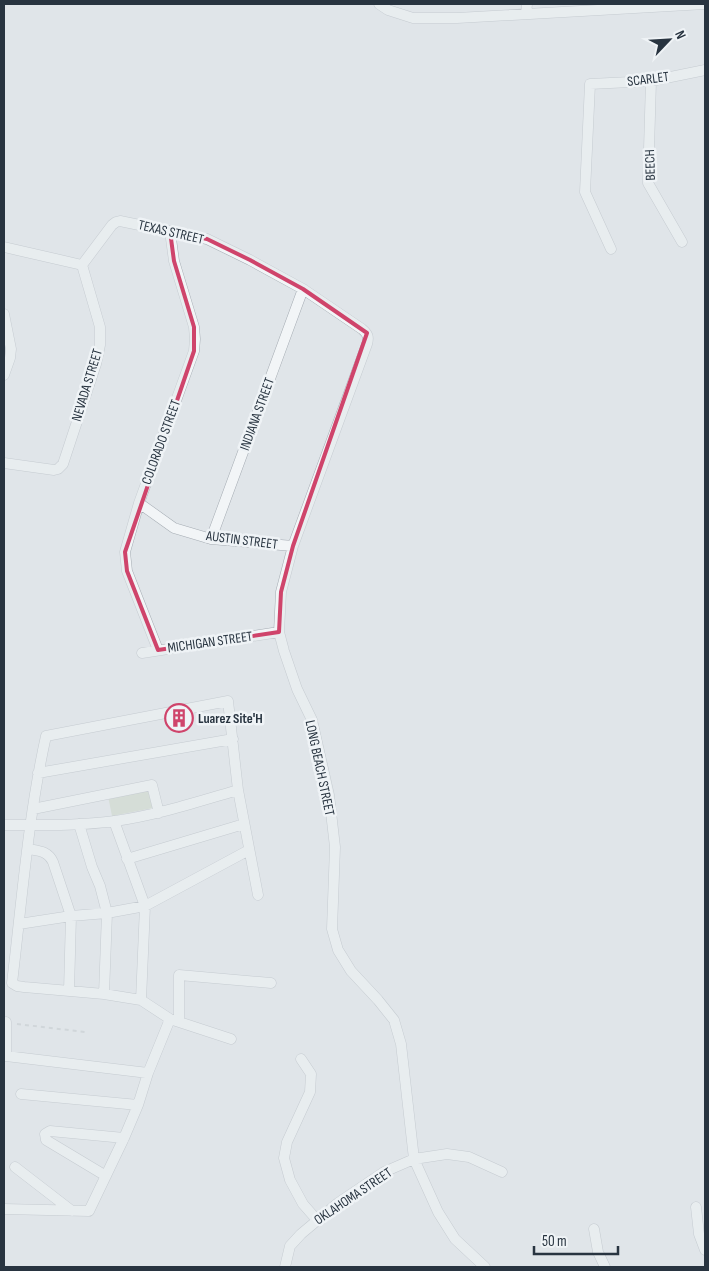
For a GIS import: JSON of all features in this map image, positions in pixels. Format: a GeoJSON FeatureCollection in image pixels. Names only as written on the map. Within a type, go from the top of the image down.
{"type":"FeatureCollection","features":[{"type":"Feature","properties":{"kind":"street"},"geometry":{"type":"LineString","coordinates":[[379,4],[388,10],[413,18],[457,18],[527,9],[705,4]]}},
{"type":"Feature","properties":{"kind":"street","name":"SCARLET"},"geometry":{"type":"LineString","coordinates":[[612,249],[585,192],[590,84],[650,81],[705,70]]}},
{"type":"Feature","properties":{"kind":"street","name":"BEECH"},"geometry":{"type":"LineString","coordinates":[[650,81],[648,183],[682,242]]}},
{"type":"Feature","properties":{"kind":"street","name":"TEXAS STREET"},"geometry":{"type":"LineString","coordinates":[[82,265],[112,225],[120,221],[207,239],[303,289],[367,334]]}},
{"type":"Feature","properties":{"kind":"street","name":"COLORADO STREET"},"geometry":{"type":"LineString","coordinates":[[158,650],[127,571],[125,552],[140,503],[194,351],[194,327],[174,261],[170,231]]}},
{"type":"Feature","properties":{"kind":"street"},"geometry":{"type":"LineString","coordinates":[[4,247],[82,265]]}},
{"type":"Feature","properties":{"kind":"street","name":"NEVADA STREET"},"geometry":{"type":"LineString","coordinates":[[4,463],[54,470],[63,464],[96,364],[100,345],[100,327],[82,265]]}},
{"type":"Feature","properties":{"kind":"street","name":"INDIANA STREET"},"geometry":{"type":"LineString","coordinates":[[211,539],[303,289]]}},
{"type":"Feature","properties":{"kind":"street"},"geometry":{"type":"LineString","coordinates":[[4,314],[12,349],[4,375]]}},
{"type":"Feature","properties":{"kind":"street","name":"LONG BEACH STREET"},"geometry":{"type":"LineString","coordinates":[[367,334],[367,344],[293,546],[281,592],[279,632],[297,688],[312,720],[329,795],[335,847],[332,929],[338,950],[351,971],[394,1020],[401,1044],[414,1160],[438,1212],[456,1239],[485,1267]]}},
{"type":"Feature","properties":{"kind":"street","name":"AUSTIN STREET"},"geometry":{"type":"LineString","coordinates":[[140,503],[174,528],[211,539],[293,546]]}},
{"type":"Feature","properties":{"kind":"street","name":"MICHIGAN STREET"},"geometry":{"type":"LineString","coordinates":[[142,653],[279,632]]}},
{"type":"Feature","properties":{"kind":"street"},"geometry":{"type":"LineString","coordinates":[[231,1039],[174,1020],[141,1000],[104,994],[17,986],[12,983],[33,808],[46,736],[228,701],[238,790],[258,894]]}},
{"type":"Feature","properties":{"kind":"street"},"geometry":{"type":"LineString","coordinates":[[38,773],[233,739]]}},
{"type":"Feature","properties":{"kind":"street"},"geometry":{"type":"LineString","coordinates":[[33,808],[152,785],[159,813]]}},
{"type":"Feature","properties":{"kind":"street"},"geometry":{"type":"LineString","coordinates":[[4,825],[79,824],[114,821],[159,813],[238,790]]}},
{"type":"Feature","properties":{"kind":"street"},"geometry":{"type":"LineString","coordinates":[[114,821],[144,906],[141,1000]]}},
{"type":"Feature","properties":{"kind":"street"},"geometry":{"type":"LineString","coordinates":[[79,824],[107,913],[104,994]]}},
{"type":"Feature","properties":{"kind":"street"},"geometry":{"type":"LineString","coordinates":[[127,859],[244,824]]}},
{"type":"Feature","properties":{"kind":"street"},"geometry":{"type":"LineString","coordinates":[[28,849],[44,852],[50,856],[71,916],[69,991]]}},
{"type":"Feature","properties":{"kind":"street"},"geometry":{"type":"LineString","coordinates":[[19,924],[107,913],[144,906],[249,850]]}},
{"type":"Feature","properties":{"kind":"street"},"geometry":{"type":"LineString","coordinates":[[4,1209],[89,1212],[124,1138],[138,1105],[148,1073],[174,1020],[180,975],[271,983]]}},
{"type":"Feature","properties":{"kind":"street"},"geometry":{"type":"LineString","coordinates":[[6,1022],[6,1056],[148,1073]]}},
{"type":"Feature","properties":{"kind":"street"},"geometry":{"type":"LineString","coordinates":[[301,1059],[311,1074],[310,1092],[287,1142],[284,1158],[290,1180],[298,1196],[317,1220]]}},
{"type":"Feature","properties":{"kind":"street"},"geometry":{"type":"LineString","coordinates":[[21,1094],[138,1105]]}},
{"type":"Feature","properties":{"kind":"street"},"geometry":{"type":"LineString","coordinates":[[106,1176],[46,1140],[45,1134],[50,1131],[124,1138]]}},
{"type":"Feature","properties":{"kind":"street","name":"OKLAHOMA STREET"},"geometry":{"type":"LineString","coordinates":[[285,1267],[290,1246],[317,1220],[338,1203],[384,1172],[414,1160],[447,1154],[469,1157],[502,1172]]}},
{"type":"Feature","properties":{"kind":"street"},"geometry":{"type":"LineString","coordinates":[[15,1167],[72,1211]]}},
{"type":"Feature","properties":{"kind":"street"},"geometry":{"type":"LineString","coordinates":[[696,1207],[699,1234],[705,1250]]}},
{"type":"Feature","properties":{"kind":"street"},"geometry":{"type":"LineString","coordinates":[[594,1229],[598,1252],[605,1267]]}},
{"type":"Feature","properties":{"kind":"path"},"geometry":{"type":"LineString","coordinates":[[6,1022],[84,1032]]}},
{"type":"Feature","properties":{"kind":"highlighted area"},"geometry":{"type":"Polygon","coordinates":[[[170,231],[207,239],[250,260],[303,289],[367,333],[293,546],[281,592],[279,632],[158,650],[127,571],[125,552],[194,351],[194,327],[174,261],[170,231]]]}},
{"type":"Feature","properties":{"kind":"green space"},"geometry":{"type":"Polygon","coordinates":[[[149,788],[153,808],[112,816],[108,796],[149,788]]]}},
{"type":"Feature","properties":{"kind":"place","name":"Luarez Site'H"},"geometry":{"type":"Point","coordinates":[179,718]}}]}
